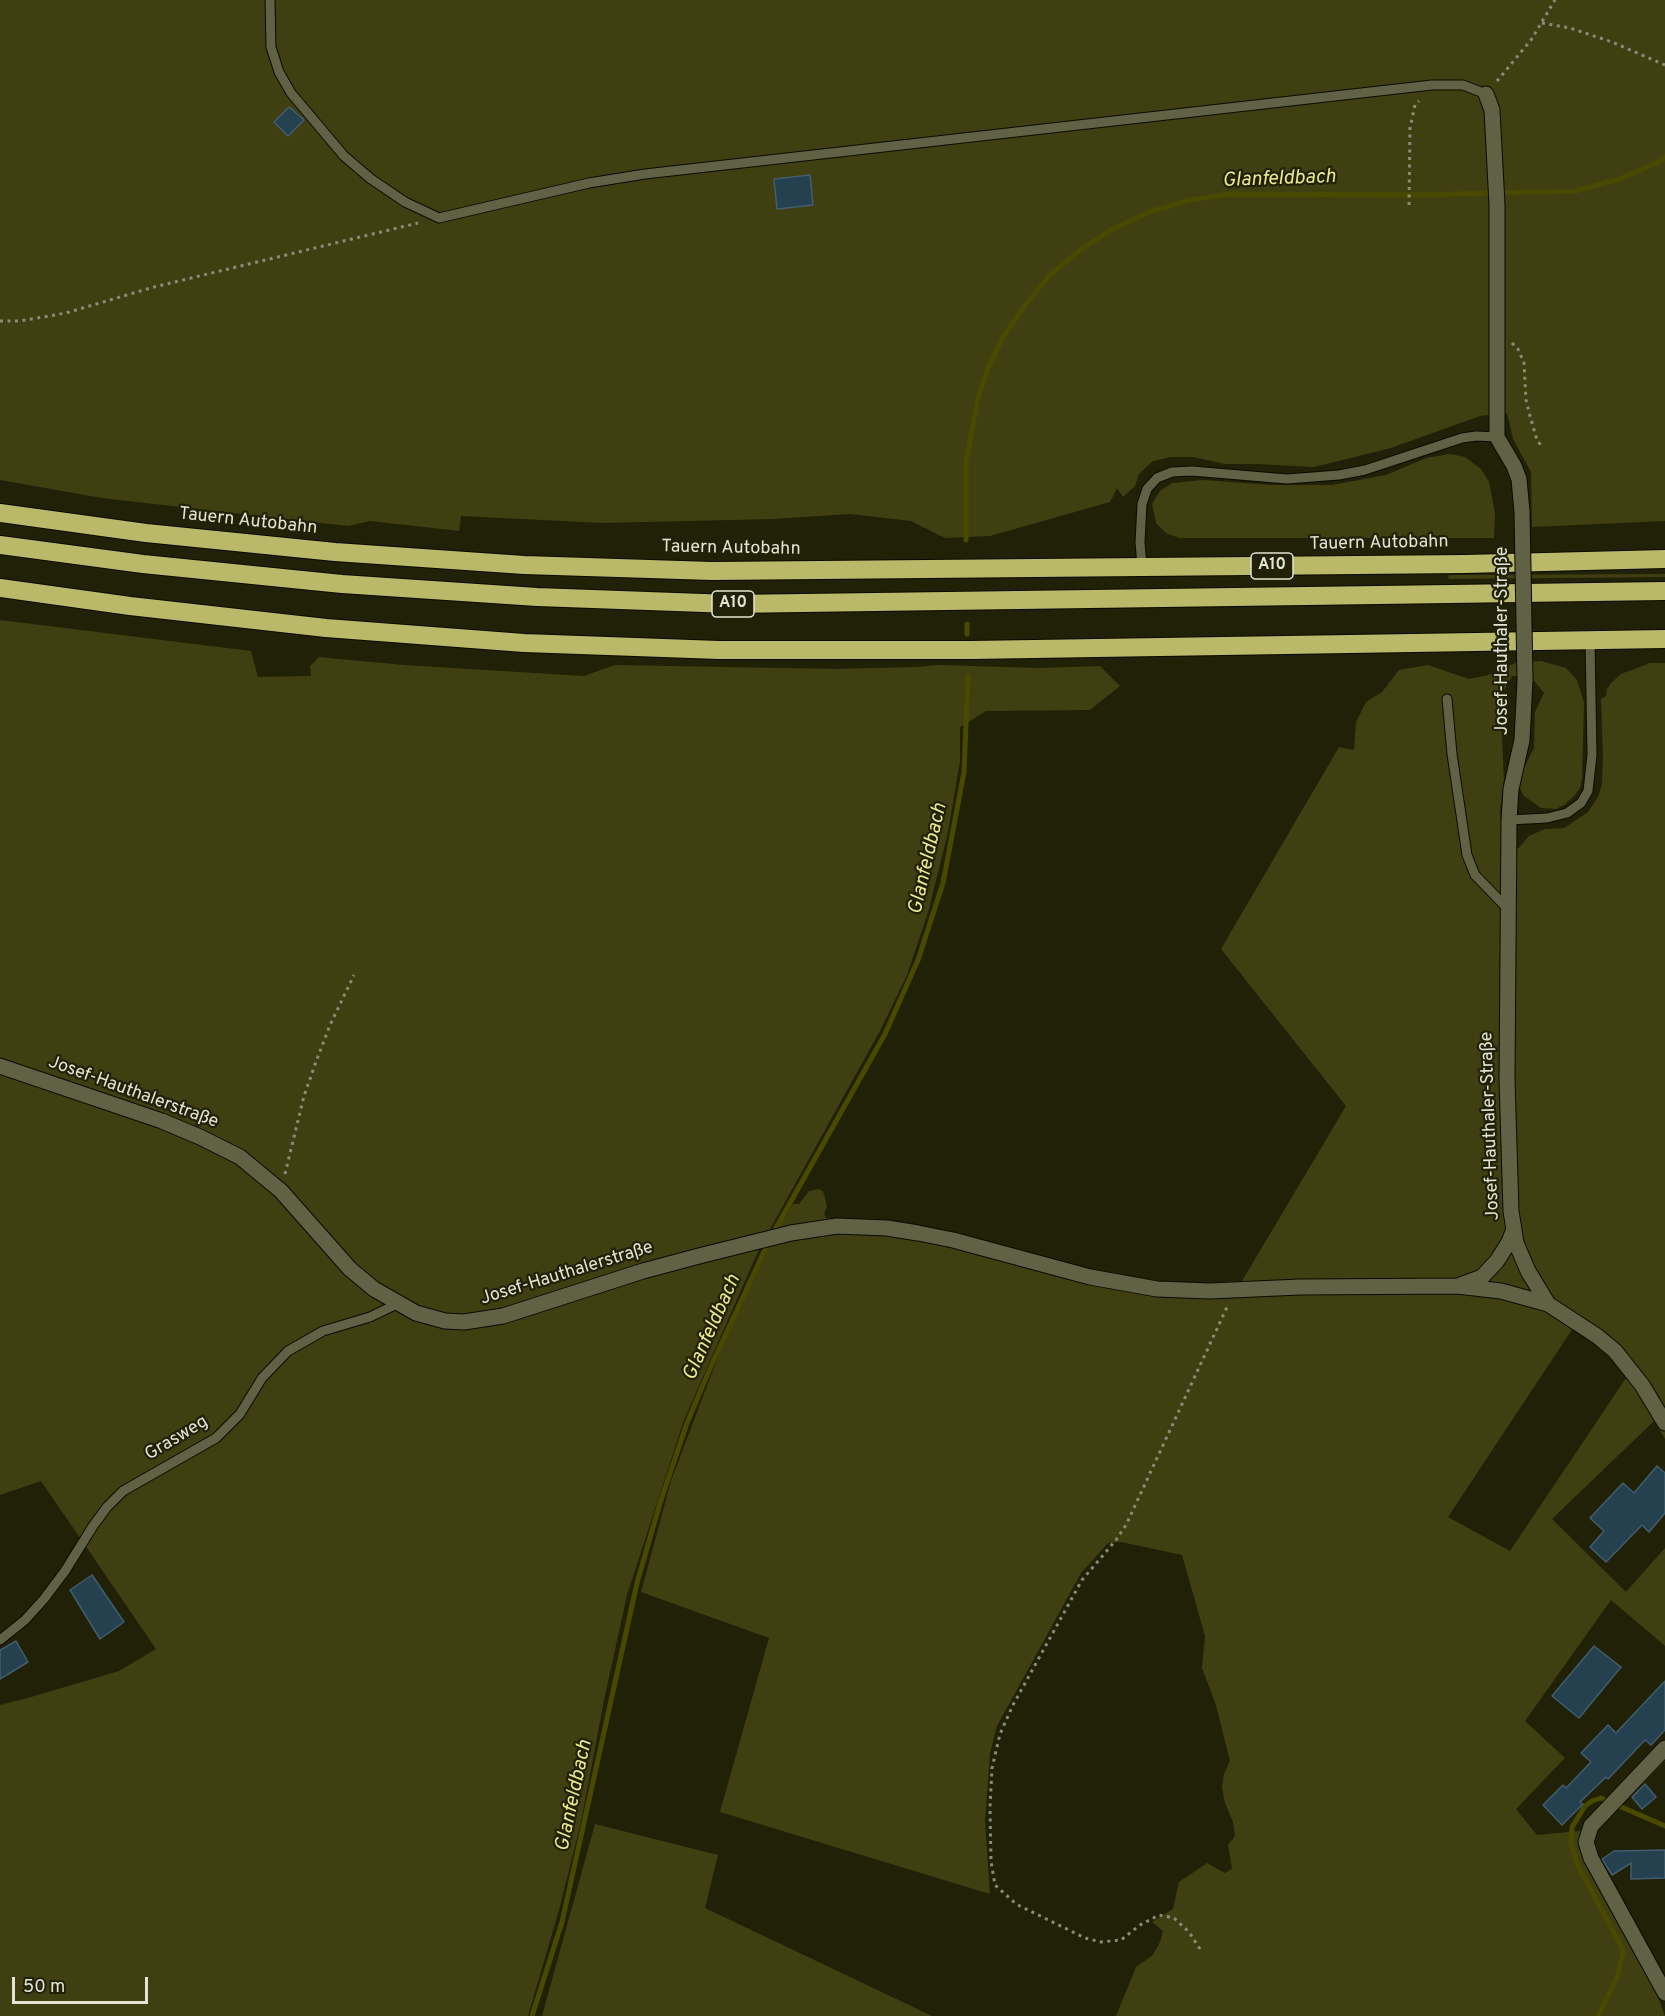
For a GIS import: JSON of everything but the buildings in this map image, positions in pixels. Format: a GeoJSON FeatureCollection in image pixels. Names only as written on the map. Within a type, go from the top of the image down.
{"type":"FeatureCollection","features":[{"type":"Feature","properties":{"kind":"highway","name":"Tauern Autobahn"},"geometry":{"type":"LineString","coordinates":[[0,513],[146,533],[334,552],[524,565],[712,571],[1465,564],[1665,559]]}},
{"type":"Feature","properties":{"kind":"highway","name":"A10"},"geometry":{"type":"LineString","coordinates":[[0,545],[143,564],[342,584],[537,597],[742,604],[1665,591]]}},
{"type":"Feature","properties":{"kind":"highway"},"geometry":{"type":"LineString","coordinates":[[0,588],[130,606],[326,628],[524,643],[719,650],[971,650],[1665,639]]}},
{"type":"Feature","properties":{"kind":"street"},"geometry":{"type":"LineString","coordinates":[[1486,94],[1492,110],[1497,206],[1497,437]]}},
{"type":"Feature","properties":{"kind":"street","name":"Josef-Hauthaler-Straße"},"geometry":{"type":"LineString","coordinates":[[1497,437],[1519,479],[1522,512],[1525,680],[1522,740],[1511,789],[1508,909],[1507,1080],[1511,1211],[1516,1244],[1528,1271],[1548,1304],[1589,1330],[1615,1351],[1642,1385],[1665,1423]]}},
{"type":"Feature","properties":{"kind":"street","name":"Josef-Hauthalerstraße"},"geometry":{"type":"LineString","coordinates":[[0,1066],[162,1121],[240,1157],[281,1191],[350,1269],[397,1304],[432,1319],[464,1322],[482,1320],[530,1308],[643,1271],[791,1233],[837,1226],[887,1228],[953,1240],[1079,1274],[1130,1285],[1182,1291],[1300,1287],[1457,1287],[1501,1291],[1548,1304]]}},
{"type":"Feature","properties":{"kind":"street","name":"Josef-Hauthaler-Straße"},"geometry":{"type":"LineString","coordinates":[[1457,1287],[1482,1276],[1497,1261],[1514,1229]]}},
{"type":"Feature","properties":{"kind":"street"},"geometry":{"type":"LineString","coordinates":[[1665,1748],[1591,1826],[1586,1842],[1591,1858],[1665,1993]]}},
{"type":"Feature","properties":{"kind":"lane"},"geometry":{"type":"LineString","coordinates":[[270,0],[272,47],[279,72],[291,93],[344,156],[405,202],[439,218],[589,183],[645,174],[1432,85],[1463,85],[1486,94]]}},
{"type":"Feature","properties":{"kind":"lane"},"geometry":{"type":"LineString","coordinates":[[1142,567],[1142,504],[1147,489],[1157,478],[1172,472],[1192,471],[1287,479],[1339,475],[1365,470],[1462,438],[1497,437]]}},
{"type":"Feature","properties":{"kind":"lane"},"geometry":{"type":"LineString","coordinates":[[1509,820],[1547,818],[1567,813],[1581,803],[1588,791],[1592,755],[1590,640]]}},
{"type":"Feature","properties":{"kind":"lane"},"geometry":{"type":"LineString","coordinates":[[1447,699],[1452,754],[1467,855],[1475,875],[1508,909]]}},
{"type":"Feature","properties":{"kind":"lane","name":"Grasweg"},"geometry":{"type":"LineString","coordinates":[[0,1640],[25,1620],[44,1599],[107,1507],[123,1491],[216,1438],[240,1414],[262,1378],[288,1351],[323,1331],[370,1317],[397,1304]]}},
{"type":"Feature","properties":{"kind":"path"},"geometry":{"type":"LineString","coordinates":[[1486,94],[1531,40],[1555,0]]}},
{"type":"Feature","properties":{"kind":"path"},"geometry":{"type":"LineString","coordinates":[[1542,23],[1570,28],[1612,42],[1665,65]]}},
{"type":"Feature","properties":{"kind":"path"},"geometry":{"type":"LineString","coordinates":[[1409,205],[1410,128],[1415,105],[1432,85]]}},
{"type":"Feature","properties":{"kind":"path"},"geometry":{"type":"LineString","coordinates":[[0,321],[20,321],[66,313],[154,287],[439,218]]}},
{"type":"Feature","properties":{"kind":"path"},"geometry":{"type":"LineString","coordinates":[[1498,334],[1518,348],[1524,363],[1526,400],[1534,434],[1542,447]]}},
{"type":"Feature","properties":{"kind":"path"},"geometry":{"type":"LineString","coordinates":[[281,1191],[307,1087],[330,1025],[354,975]]}},
{"type":"Feature","properties":{"kind":"path"},"geometry":{"type":"LineString","coordinates":[[1200,1949],[1189,1932],[1174,1918],[1159,1915],[1140,1925],[1121,1940],[1101,1942],[1085,1938],[1016,1904],[995,1885],[991,1861],[992,1768],[1000,1734],[1013,1705],[1082,1580],[1126,1525],[1234,1291]]}},
{"type":"Feature","properties":{"kind":"shaded area"},"geometry":{"type":"Polygon","coordinates":[[[0,0],[1665,0],[1665,521],[1532,527],[1531,472],[1513,439],[1507,413],[1480,416],[1391,448],[1314,467],[1225,464],[1193,457],[1171,457],[1153,461],[1139,474],[1135,486],[1123,497],[1117,488],[1110,502],[990,536],[945,538],[911,521],[850,514],[773,519],[603,523],[461,516],[459,531],[370,521],[348,526],[102,498],[0,480],[0,0]]]}},
{"type":"Feature","properties":{"kind":"shaded area"},"geometry":{"type":"Polygon","coordinates":[[[1450,454],[1465,457],[1481,469],[1489,482],[1495,513],[1494,538],[1179,538],[1166,533],[1156,523],[1152,504],[1160,491],[1172,483],[1203,480],[1272,485],[1332,485],[1386,475],[1426,458],[1450,454]]]}},
{"type":"Feature","properties":{"kind":"shaded area"},"geometry":{"type":"Polygon","coordinates":[[[1665,574],[1665,577],[1448,579],[1449,575],[1665,574]]]}},
{"type":"Feature","properties":{"kind":"shaded area"},"geometry":{"type":"Polygon","coordinates":[[[0,620],[251,651],[258,677],[311,676],[310,666],[319,657],[404,665],[584,676],[615,665],[837,669],[939,665],[1038,668],[1100,666],[1120,686],[1090,710],[986,711],[960,727],[960,761],[948,832],[929,909],[907,975],[881,1029],[759,1249],[684,1420],[627,1595],[581,1822],[559,1910],[528,2016],[0,2016],[0,1705],[119,1671],[156,1649],[41,1481],[0,1495],[0,620]]]}},
{"type":"Feature","properties":{"kind":"shaded area"},"geometry":{"type":"Polygon","coordinates":[[[1541,661],[1566,668],[1577,680],[1584,703],[1582,779],[1580,788],[1574,796],[1556,809],[1541,808],[1524,796],[1520,788],[1523,770],[1534,748],[1535,712],[1544,693],[1531,677],[1512,676],[1500,698],[1504,779],[1500,811],[1502,867],[1529,836],[1545,829],[1564,828],[1588,812],[1598,797],[1602,784],[1601,699],[1606,696],[1611,683],[1621,674],[1650,663],[1665,663],[1665,1439],[1654,1421],[1552,1519],[1626,1592],[1665,1548],[1665,1646],[1611,1600],[1525,1721],[1565,1758],[1516,1809],[1537,1835],[1579,1831],[1665,1755],[1665,1761],[1625,1802],[1585,1838],[1653,1983],[1665,2016],[1116,2016],[1136,1967],[1153,1955],[1160,1942],[1163,1931],[1152,1922],[1173,1909],[1179,1882],[1207,1863],[1225,1873],[1232,1869],[1228,1845],[1235,1836],[1222,1787],[1224,1774],[1230,1761],[1216,1705],[1202,1668],[1205,1636],[1182,1555],[1121,1542],[1108,1543],[1081,1573],[997,1726],[990,1753],[985,1822],[990,1894],[720,1812],[769,1638],[641,1592],[671,1481],[727,1333],[781,1222],[793,1204],[799,1204],[809,1191],[819,1189],[823,1191],[827,1206],[824,1214],[826,1218],[876,1219],[912,1224],[1061,1263],[1144,1280],[1201,1283],[1242,1281],[1346,1106],[1221,949],[1339,747],[1354,750],[1356,722],[1366,702],[1382,692],[1399,670],[1428,665],[1469,679],[1488,675],[1518,662],[1541,661]],[[1573,1328],[1448,1517],[1510,1551],[1626,1378],[1614,1362],[1593,1342],[1573,1328]]]}},
{"type":"Feature","properties":{"kind":"shaded area"},"geometry":{"type":"Polygon","coordinates":[[[595,1824],[718,1855],[705,1908],[932,2016],[542,2016],[595,1824]]]}},
{"type":"Feature","properties":{"kind":"waterway","name":"Glanfeldbach"},"geometry":{"type":"LineString","coordinates":[[966,540],[966,461],[978,399],[988,368],[1003,337],[1050,275],[1080,250],[1111,230],[1149,212],[1190,200],[1230,194],[1418,195],[1576,191],[1619,179],[1659,162],[1665,157]]}},
{"type":"Feature","properties":{"kind":"waterway","name":"Glanfeldbach"},"geometry":{"type":"LineString","coordinates":[[967,624],[967,634]]}},
{"type":"Feature","properties":{"kind":"waterway","name":"Glanfeldbach"},"geometry":{"type":"LineString","coordinates":[[772,1235],[885,1034],[918,960],[943,883],[964,772],[968,676]]}},
{"type":"Feature","properties":{"kind":"waterway","name":"Glanfeldbach"},"geometry":{"type":"LineString","coordinates":[[532,2016],[562,1922],[637,1583],[660,1503],[687,1423],[768,1243]]}},
{"type":"Feature","properties":{"kind":"waterway"},"geometry":{"type":"LineString","coordinates":[[1598,2016],[1617,1977],[1623,1953],[1578,1866],[1571,1843],[1572,1827],[1585,1806],[1601,1798],[1665,1826]]}}]}
